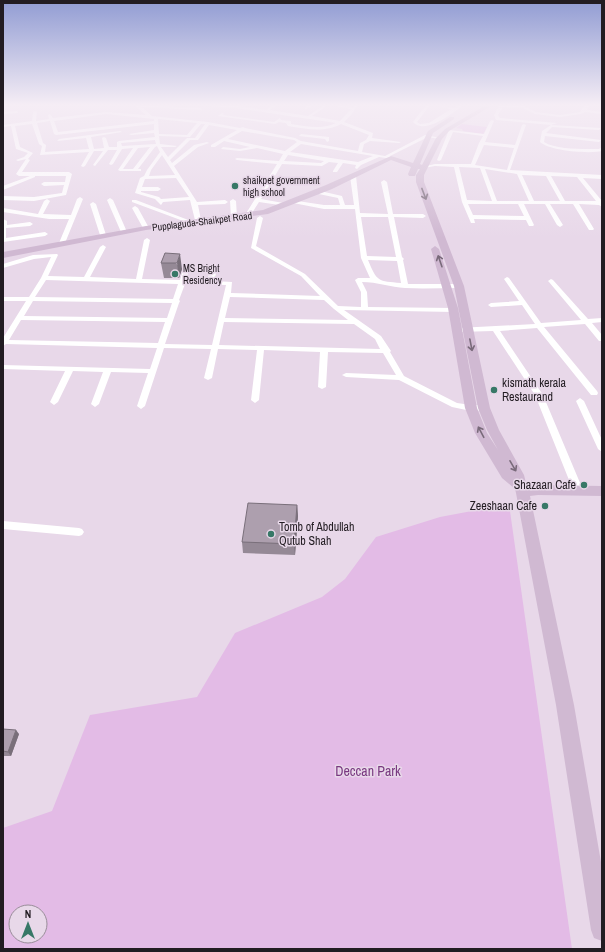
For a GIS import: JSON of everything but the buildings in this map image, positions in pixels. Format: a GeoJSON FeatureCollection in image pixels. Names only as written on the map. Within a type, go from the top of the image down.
{"type":"FeatureCollection","features":[{"type":"Feature","properties":{"kind":"street"},"geometry":{"type":"LineString","coordinates":[[18,160],[26,158],[31,153],[22,149]]}},
{"type":"Feature","properties":{"kind":"street"},"geometry":{"type":"LineString","coordinates":[[43,149],[42,154],[74,149]]}},
{"type":"Feature","properties":{"kind":"street"},"geometry":{"type":"LineString","coordinates":[[83,149],[101,149]]}},
{"type":"Feature","properties":{"kind":"street"},"geometry":{"type":"LineString","coordinates":[[95,165],[107,149]]}},
{"type":"Feature","properties":{"kind":"street"},"geometry":{"type":"LineString","coordinates":[[111,164],[119,149]]}},
{"type":"Feature","properties":{"kind":"street"},"geometry":{"type":"LineString","coordinates":[[134,149],[120,170],[149,170]]}},
{"type":"Feature","properties":{"kind":"street"},"geometry":{"type":"LineString","coordinates":[[134,170],[153,149]]}},
{"type":"Feature","properties":{"kind":"street"},"geometry":{"type":"LineString","coordinates":[[159,149],[172,166],[192,198],[195,204],[198,220]]}},
{"type":"Feature","properties":{"kind":"street"},"geometry":{"type":"LineString","coordinates":[[146,178],[149,170],[172,149]]}},
{"type":"Feature","properties":{"kind":"street"},"geometry":{"type":"LineString","coordinates":[[165,156],[175,149]]}},
{"type":"Feature","properties":{"kind":"street"},"geometry":{"type":"LineString","coordinates":[[172,166],[192,149]]}},
{"type":"Feature","properties":{"kind":"street"},"geometry":{"type":"LineString","coordinates":[[235,149],[245,149]]}},
{"type":"Feature","properties":{"kind":"street"},"geometry":{"type":"LineString","coordinates":[[269,149],[287,152],[325,163],[340,164],[359,164],[380,155]]}},
{"type":"Feature","properties":{"kind":"street"},"geometry":{"type":"LineString","coordinates":[[248,215],[287,152],[290,149]]}},
{"type":"Feature","properties":{"kind":"street"},"geometry":{"type":"LineString","coordinates":[[345,149],[389,157],[414,166],[424,167],[435,165],[456,165],[519,173],[602,177]]}},
{"type":"Feature","properties":{"kind":"street"},"geometry":{"type":"LineString","coordinates":[[389,157],[403,149]]}},
{"type":"Feature","properties":{"kind":"street"},"geometry":{"type":"LineString","coordinates":[[421,149],[414,166],[411,183],[448,286],[454,310],[463,330],[484,408],[492,430],[518,475],[565,705],[602,930]]}},
{"type":"Feature","properties":{"kind":"street"},"geometry":{"type":"LineString","coordinates":[[433,149],[420,175],[420,182],[459,286],[471,408],[481,433],[507,475],[521,490],[602,491]]}},
{"type":"Feature","properties":{"kind":"street"},"geometry":{"type":"LineString","coordinates":[[439,160],[443,149]]}},
{"type":"Feature","properties":{"kind":"street"},"geometry":{"type":"LineString","coordinates":[[473,164],[479,149]]}},
{"type":"Feature","properties":{"kind":"street"},"geometry":{"type":"LineString","coordinates":[[509,169],[515,149]]}},
{"type":"Feature","properties":{"kind":"street"},"geometry":{"type":"LineString","coordinates":[[584,149],[601,149]]}},
{"type":"Feature","properties":{"kind":"street"},"geometry":{"type":"LineString","coordinates":[[83,166],[92,150]]}},
{"type":"Feature","properties":{"kind":"street"},"geometry":{"type":"LineString","coordinates":[[240,150],[236,157],[248,160],[312,165],[311,170],[319,171],[325,163]]}},
{"type":"Feature","properties":{"kind":"street"},"geometry":{"type":"LineString","coordinates":[[248,160],[253,156]]}},
{"type":"Feature","properties":{"kind":"street","name":"Pupplaguda-Shaikpet Road"},"geometry":{"type":"LineString","coordinates":[[3,255],[16,256],[62,243],[188,221],[234,217],[265,212],[355,175],[389,157]]}},
{"type":"Feature","properties":{"kind":"street"},"geometry":{"type":"LineString","coordinates":[[3,198],[34,198],[64,194],[70,174],[19,174],[28,160]]}},
{"type":"Feature","properties":{"kind":"street"},"geometry":{"type":"LineString","coordinates":[[335,171],[340,164]]}},
{"type":"Feature","properties":{"kind":"street"},"geometry":{"type":"LineString","coordinates":[[359,164],[356,167],[355,175],[358,215],[364,258],[375,280]]}},
{"type":"Feature","properties":{"kind":"street"},"geometry":{"type":"LineString","coordinates":[[456,165],[465,202],[472,220],[527,218]]}},
{"type":"Feature","properties":{"kind":"street"},"geometry":{"type":"LineString","coordinates":[[482,168],[495,202]]}},
{"type":"Feature","properties":{"kind":"street"},"geometry":{"type":"LineString","coordinates":[[519,173],[532,202]]}},
{"type":"Feature","properties":{"kind":"street"},"geometry":{"type":"LineString","coordinates":[[548,174],[563,202]]}},
{"type":"Feature","properties":{"kind":"street"},"geometry":{"type":"LineString","coordinates":[[3,188],[37,175]]}},
{"type":"Feature","properties":{"kind":"street"},"geometry":{"type":"LineString","coordinates":[[178,176],[143,178],[138,193],[157,198],[161,202],[192,198]]}},
{"type":"Feature","properties":{"kind":"street"},"geometry":{"type":"LineString","coordinates":[[580,176],[601,204]]}},
{"type":"Feature","properties":{"kind":"street"},"geometry":{"type":"LineString","coordinates":[[384,182],[401,259],[405,286]]}},
{"type":"Feature","properties":{"kind":"street"},"geometry":{"type":"LineString","coordinates":[[44,184],[67,184]]}},
{"type":"Feature","properties":{"kind":"street"},"geometry":{"type":"LineString","coordinates":[[139,189],[158,189]]}},
{"type":"Feature","properties":{"kind":"street"},"geometry":{"type":"LineString","coordinates":[[316,192],[340,197],[344,207]]}},
{"type":"Feature","properties":{"kind":"street"},"geometry":{"type":"LineString","coordinates":[[62,243],[80,199]]}},
{"type":"Feature","properties":{"kind":"street"},"geometry":{"type":"LineString","coordinates":[[3,210],[14,200]]}},
{"type":"Feature","properties":{"kind":"street"},"geometry":{"type":"LineString","coordinates":[[110,200],[124,232]]}},
{"type":"Feature","properties":{"kind":"street"},"geometry":{"type":"LineString","coordinates":[[232,200],[234,217]]}},
{"type":"Feature","properties":{"kind":"street"},"geometry":{"type":"LineString","coordinates":[[257,200],[324,207],[357,207]]}},
{"type":"Feature","properties":{"kind":"street"},"geometry":{"type":"LineString","coordinates":[[40,215],[47,201]]}},
{"type":"Feature","properties":{"kind":"street"},"geometry":{"type":"LineString","coordinates":[[134,201],[188,221]]}},
{"type":"Feature","properties":{"kind":"street"},"geometry":{"type":"LineString","coordinates":[[195,204],[225,202]]}},
{"type":"Feature","properties":{"kind":"street"},"geometry":{"type":"LineString","coordinates":[[465,202],[575,202],[601,204]]}},
{"type":"Feature","properties":{"kind":"street"},"geometry":{"type":"LineString","coordinates":[[520,202],[530,225]]}},
{"type":"Feature","properties":{"kind":"street"},"geometry":{"type":"LineString","coordinates":[[546,202],[560,225]]}},
{"type":"Feature","properties":{"kind":"street"},"geometry":{"type":"LineString","coordinates":[[575,202],[591,229]]}},
{"type":"Feature","properties":{"kind":"street"},"geometry":{"type":"LineString","coordinates":[[93,204],[103,236]]}},
{"type":"Feature","properties":{"kind":"street"},"geometry":{"type":"LineString","coordinates":[[135,208],[146,228]]}},
{"type":"Feature","properties":{"kind":"street"},"geometry":{"type":"LineString","coordinates":[[3,210],[73,218]]}},
{"type":"Feature","properties":{"kind":"street"},"geometry":{"type":"LineString","coordinates":[[358,215],[423,216]]}},
{"type":"Feature","properties":{"kind":"street"},"geometry":{"type":"LineString","coordinates":[[260,218],[253,247],[303,275],[336,308],[378,338],[387,351],[401,378]]}},
{"type":"Feature","properties":{"kind":"street"},"geometry":{"type":"LineString","coordinates":[[30,224],[4,224],[3,240],[45,234]]}},
{"type":"Feature","properties":{"kind":"street"},"geometry":{"type":"LineString","coordinates":[[139,280],[147,240]]}},
{"type":"Feature","properties":{"kind":"street"},"geometry":{"type":"LineString","coordinates":[[86,279],[103,247]]}},
{"type":"Feature","properties":{"kind":"street"},"geometry":{"type":"LineString","coordinates":[[3,266],[16,256],[55,255],[44,278],[3,343]]}},
{"type":"Feature","properties":{"kind":"street"},"geometry":{"type":"LineString","coordinates":[[364,258],[401,259]]}},
{"type":"Feature","properties":{"kind":"street"},"geometry":{"type":"LineString","coordinates":[[210,282],[215,266]]}},
{"type":"Feature","properties":{"kind":"street"},"geometry":{"type":"LineString","coordinates":[[141,406],[187,267]]}},
{"type":"Feature","properties":{"kind":"street"},"geometry":{"type":"LineString","coordinates":[[44,278],[230,283],[208,378]]}},
{"type":"Feature","properties":{"kind":"street"},"geometry":{"type":"LineString","coordinates":[[507,279],[539,325],[594,393]]}},
{"type":"Feature","properties":{"kind":"street"},"geometry":{"type":"LineString","coordinates":[[365,309],[364,292],[358,280],[375,280],[380,283],[405,286],[459,286]]}},
{"type":"Feature","properties":{"kind":"street"},"geometry":{"type":"LineString","coordinates":[[550,281],[602,339]]}},
{"type":"Feature","properties":{"kind":"street"},"geometry":{"type":"LineString","coordinates":[[227,295],[325,298]]}},
{"type":"Feature","properties":{"kind":"street"},"geometry":{"type":"LineString","coordinates":[[3,299],[32,298],[177,301]]}},
{"type":"Feature","properties":{"kind":"street"},"geometry":{"type":"LineString","coordinates":[[491,305],[523,303]]}},
{"type":"Feature","properties":{"kind":"street"},"geometry":{"type":"LineString","coordinates":[[336,308],[454,310]]}},
{"type":"Feature","properties":{"kind":"street"},"geometry":{"type":"LineString","coordinates":[[19,318],[170,320]]}},
{"type":"Feature","properties":{"kind":"street"},"geometry":{"type":"LineString","coordinates":[[222,320],[356,322]]}},
{"type":"Feature","properties":{"kind":"street"},"geometry":{"type":"LineString","coordinates":[[463,330],[495,329],[602,320]]}},
{"type":"Feature","properties":{"kind":"street"},"geometry":{"type":"LineString","coordinates":[[495,329],[539,395],[578,490]]}},
{"type":"Feature","properties":{"kind":"street"},"geometry":{"type":"LineString","coordinates":[[3,343],[387,351]]}},
{"type":"Feature","properties":{"kind":"street"},"geometry":{"type":"LineString","coordinates":[[255,400],[261,348]]}},
{"type":"Feature","properties":{"kind":"street"},"geometry":{"type":"LineString","coordinates":[[322,387],[324,350]]}},
{"type":"Feature","properties":{"kind":"street"},"geometry":{"type":"LineString","coordinates":[[3,367],[153,371]]}},
{"type":"Feature","properties":{"kind":"street"},"geometry":{"type":"LineString","coordinates":[[54,402],[70,369]]}},
{"type":"Feature","properties":{"kind":"street"},"geometry":{"type":"LineString","coordinates":[[95,404],[108,370]]}},
{"type":"Feature","properties":{"kind":"street"},"geometry":{"type":"LineString","coordinates":[[346,375],[401,378],[455,405],[471,408],[484,408]]}},
{"type":"Feature","properties":{"kind":"street"},"geometry":{"type":"LineString","coordinates":[[580,401],[602,449]]}},
{"type":"Feature","properties":{"kind":"street"},"geometry":{"type":"LineString","coordinates":[[3,525],[79,532]]}},
{"type":"Feature","properties":{"kind":"green space","name":"Deccan Park"},"geometry":{"type":"Polygon","coordinates":[[[509,504],[572,949],[3,949],[3,828],[52,811],[90,715],[197,697],[235,633],[322,597],[345,579],[376,537],[440,517],[509,504]]]}},
{"type":"Feature","properties":{"kind":"place","name":"shaikpet government high school"},"geometry":{"type":"Point","coordinates":[235,186]}},
{"type":"Feature","properties":{"kind":"place","name":"MS Bright Residency"},"geometry":{"type":"Point","coordinates":[175,274]}},
{"type":"Feature","properties":{"kind":"place","name":"kismath kerala Restaurand"},"geometry":{"type":"Point","coordinates":[494,390]}},
{"type":"Feature","properties":{"kind":"place","name":"Shazaan Cafe"},"geometry":{"type":"Point","coordinates":[584,485]}},
{"type":"Feature","properties":{"kind":"place","name":"Zeeshaan Cafe"},"geometry":{"type":"Point","coordinates":[545,506]}},
{"type":"Feature","properties":{"kind":"place","name":"Tomb of Abdullah Qutub Shah"},"geometry":{"type":"Point","coordinates":[271,534]}}]}
